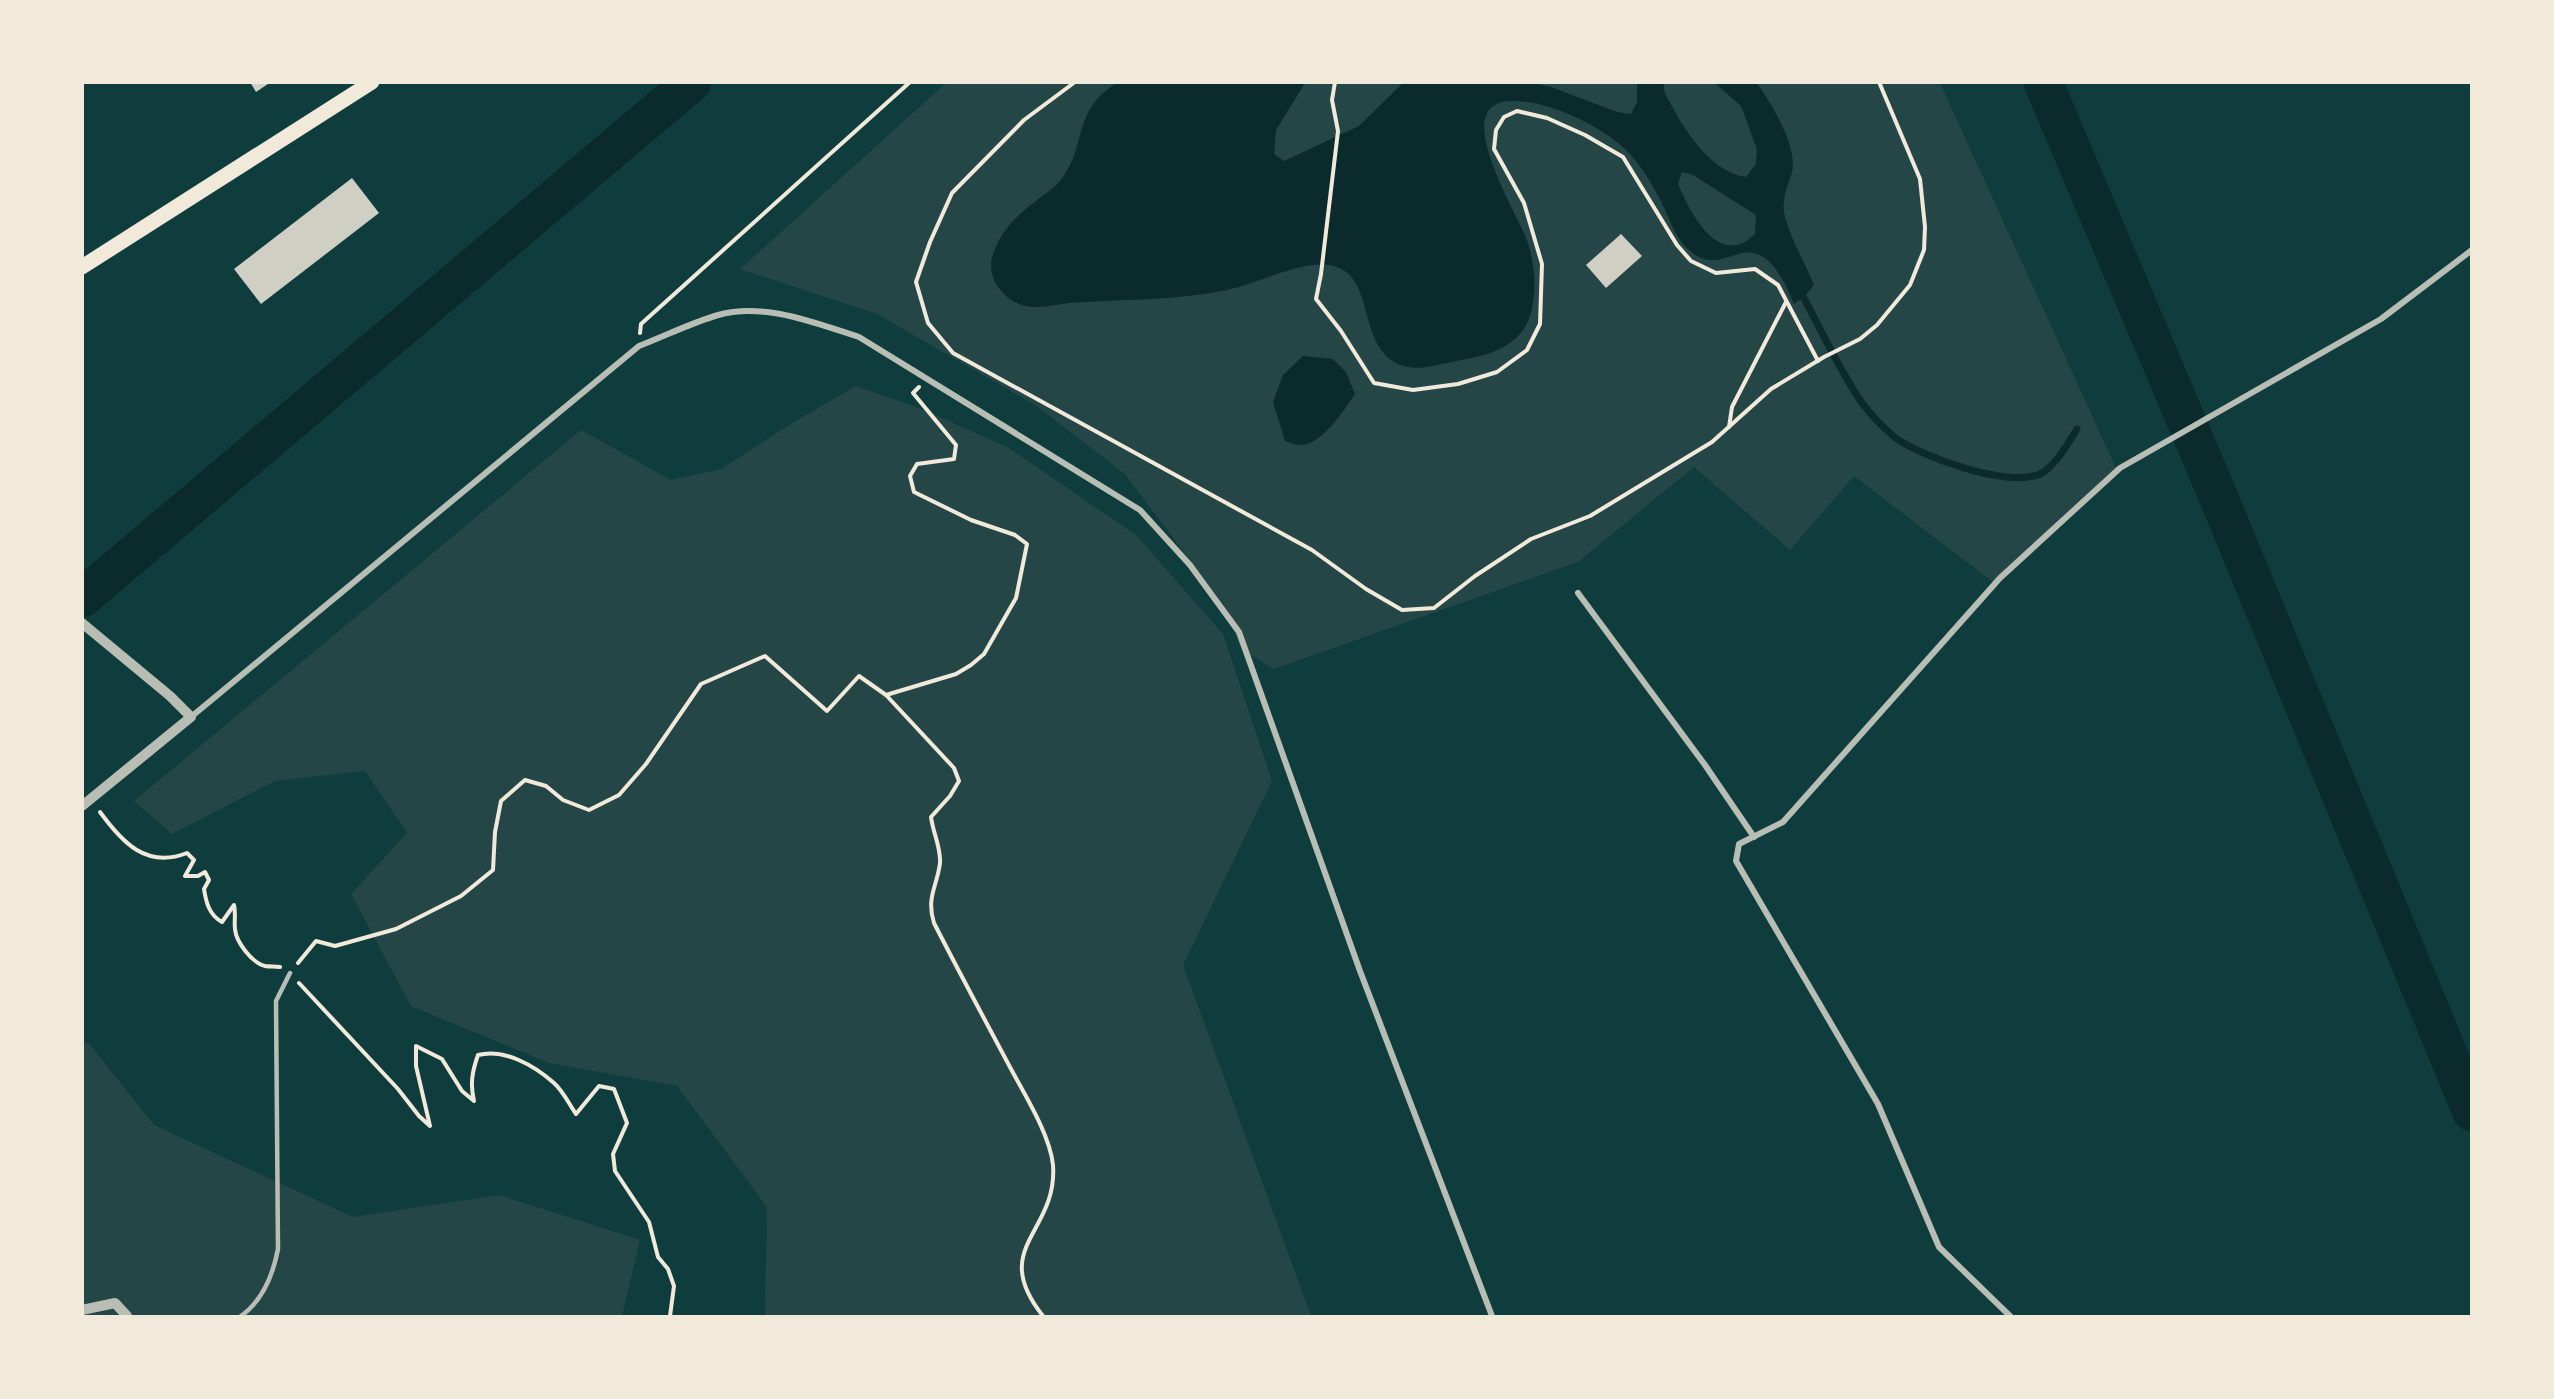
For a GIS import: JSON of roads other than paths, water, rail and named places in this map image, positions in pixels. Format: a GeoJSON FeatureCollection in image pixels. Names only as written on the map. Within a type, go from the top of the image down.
{"type":"FeatureCollection","features":[{"type":"Feature","properties":{"kind":"main road"},"geometry":{"type":"LineString","coordinates":[[82,267],[372,82]]}},
{"type":"Feature","properties":{"kind":"street"},"geometry":{"type":"LineString","coordinates":[[2010,1317],[1939,1247],[1878,1104],[1736,861],[1740,844],[1783,822],[2000,578],[2120,468],[2381,319],[2472,250]]}},
{"type":"Feature","properties":{"kind":"street"},"geometry":{"type":"LineString","coordinates":[[86,803],[639,345],[719,315],[764,312],[808,321],[859,337],[1140,510],[1190,565],[1239,632],[1360,971],[1492,1317]]}},
{"type":"Feature","properties":{"kind":"street"},"geometry":{"type":"LineString","coordinates":[[1578,593],[1705,765],[1754,837]]}},
{"type":"Feature","properties":{"kind":"street"},"geometry":{"type":"LineString","coordinates":[[82,623],[170,696],[191,717]]}},
{"type":"Feature","properties":{"kind":"street"},"geometry":{"type":"LineString","coordinates":[[82,1310],[115,1303],[127,1317]]}},
{"type":"Feature","properties":{"kind":"lane"},"geometry":{"type":"LineString","coordinates":[[241,1317],[252,1308],[273,1273],[278,1250],[276,1001],[290,973]]}},
{"type":"Feature","properties":{"kind":"waterway"},"geometry":{"type":"LineString","coordinates":[[82,598],[692,82]]}},
{"type":"Feature","properties":{"kind":"waterway"},"geometry":{"type":"LineString","coordinates":[[2043,82],[2218,496],[2472,1112]]}},
{"type":"Feature","properties":{"kind":"waterway"},"geometry":{"type":"LineString","coordinates":[[1800,291],[1862,403],[1893,436],[1923,453],[1987,474],[2026,477],[2040,474],[2051,466],[2077,429]]}}]}
